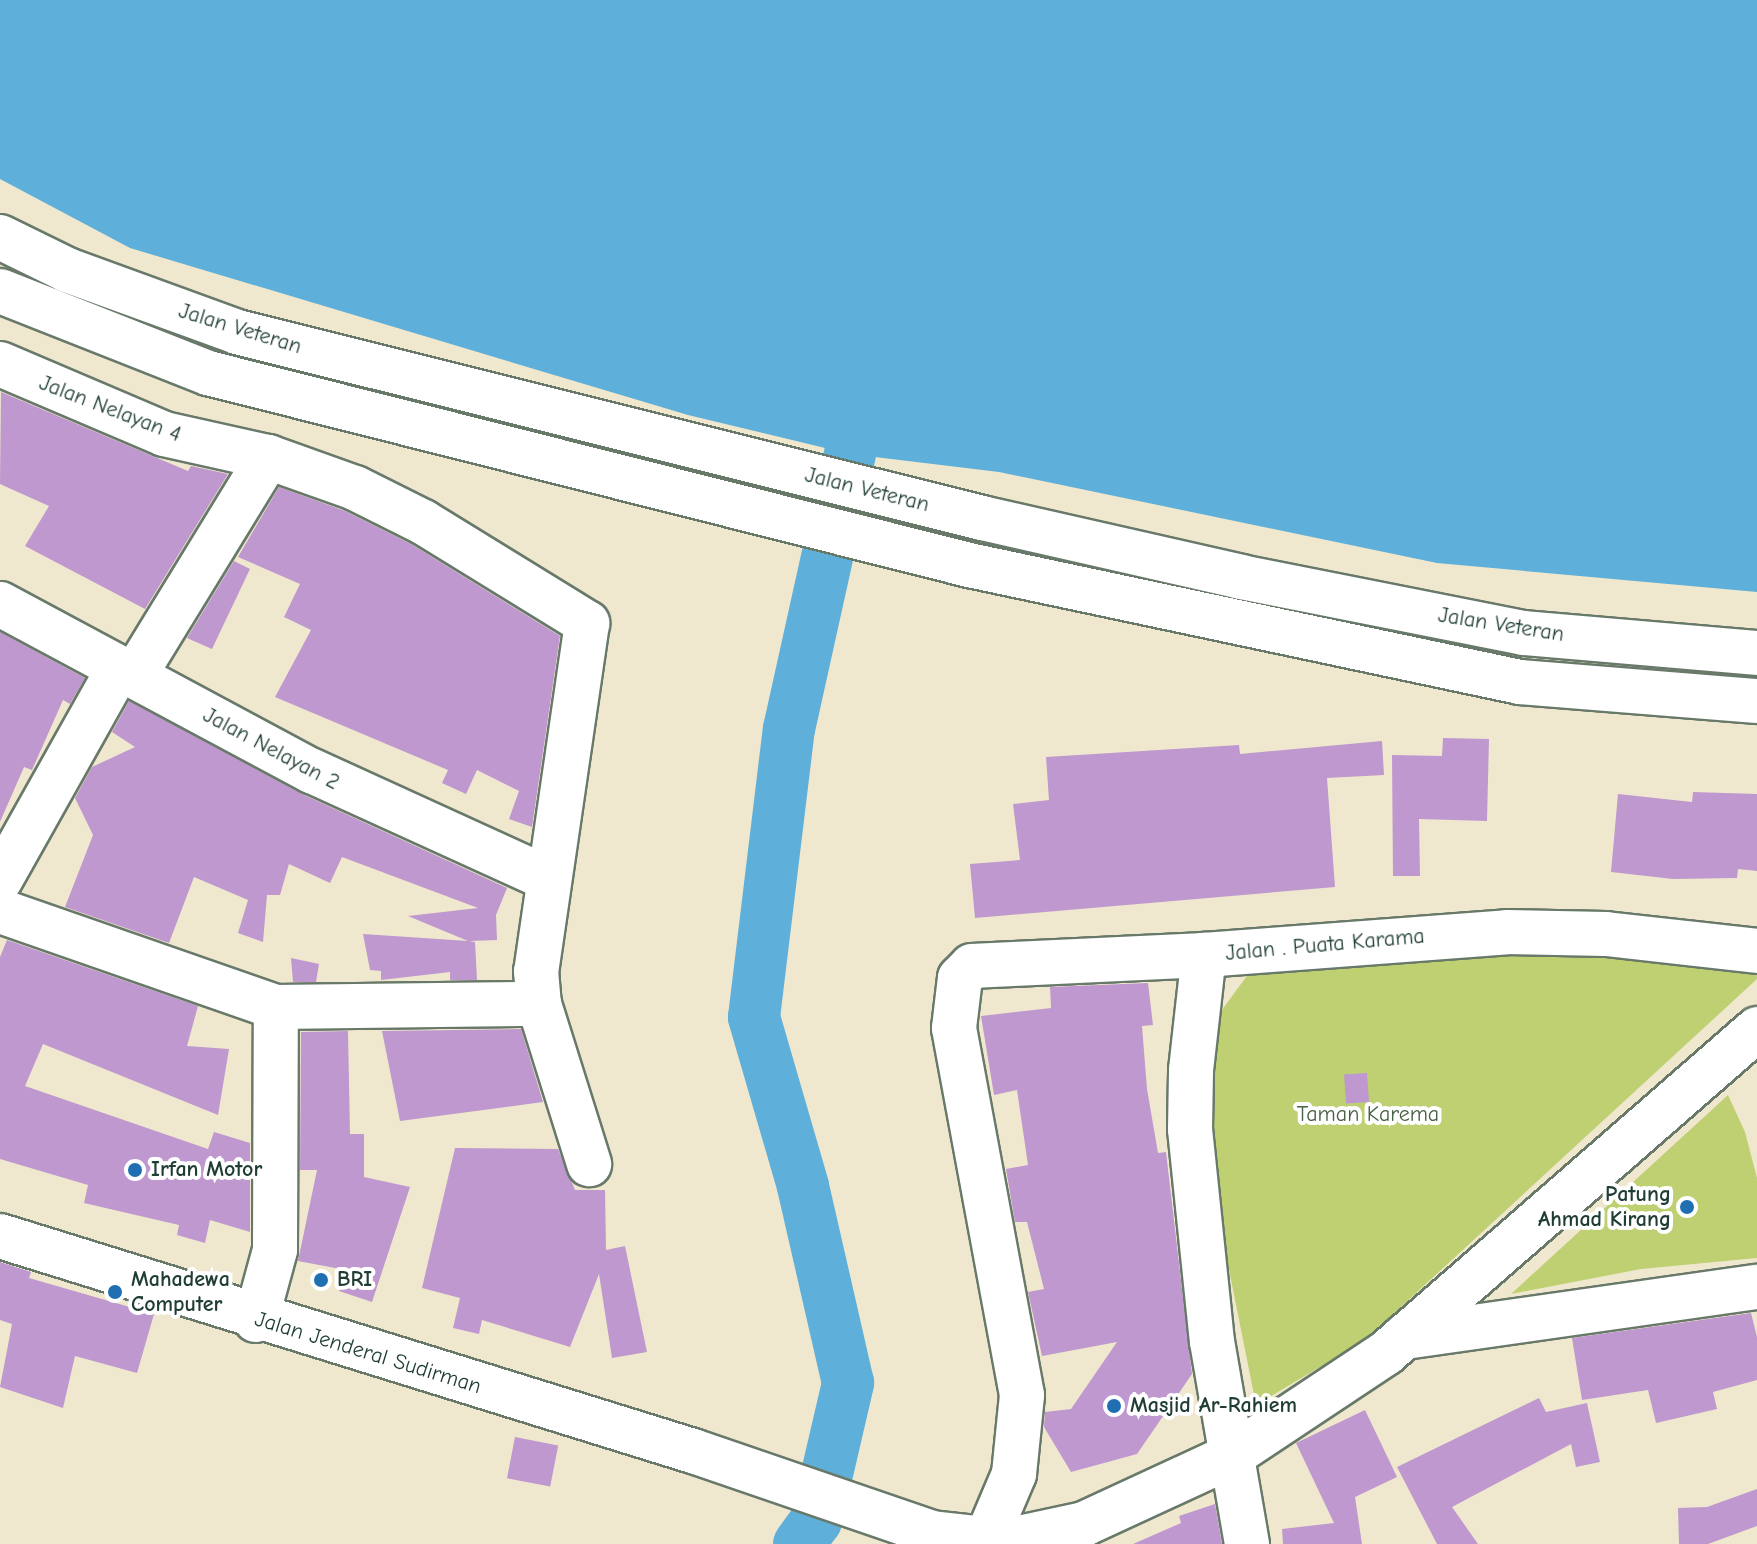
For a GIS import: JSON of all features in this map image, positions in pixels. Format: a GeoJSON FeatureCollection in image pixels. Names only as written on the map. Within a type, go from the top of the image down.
{"type":"FeatureCollection","features":[{"type":"Feature","properties":{"kind":"main road","name":"Jalan Veteran"},"geometry":{"type":"LineString","coordinates":[[0,237],[67,270],[237,332],[638,456],[969,565],[1520,682],[1757,701]]}},
{"type":"Feature","properties":{"kind":"main road","name":"Jalan Veteran"},"geometry":{"type":"LineString","coordinates":[[0,291],[208,373],[638,456],[982,518],[1241,577],[1524,633],[1757,653]]}},
{"type":"Feature","properties":{"kind":"main road","name":"Jalan Nelayan 4"},"geometry":{"type":"LineString","coordinates":[[0,364],[164,434],[268,457],[355,488],[423,522],[587,623],[549,879]]}},
{"type":"Feature","properties":{"kind":"main road"},"geometry":{"type":"LineString","coordinates":[[0,880],[126,673],[268,457]]}},
{"type":"Feature","properties":{"kind":"main road","name":"Jalan Nelayan 2"},"geometry":{"type":"LineString","coordinates":[[0,604],[394,812],[549,879]]}},
{"type":"Feature","properties":{"kind":"main road"},"geometry":{"type":"LineString","coordinates":[[549,879],[537,961],[539,1004],[589,1164]]}},
{"type":"Feature","properties":{"kind":"main road"},"geometry":{"type":"LineString","coordinates":[[0,911],[276,1007],[539,1004]]}},
{"type":"Feature","properties":{"kind":"main road","name":"Jalan . Puata Karama"},"geometry":{"type":"LineString","coordinates":[[1247,1544],[1212,1342],[1190,1129],[1191,1070],[1204,955],[1507,932],[1606,934],[1757,951]]}},
{"type":"Feature","properties":{"kind":"main road"},"geometry":{"type":"LineString","coordinates":[[986,1540],[1014,1474],[1022,1395],[954,1028],[960,978],[972,966],[1204,955]]}},
{"type":"Feature","properties":{"kind":"main road"},"geometry":{"type":"LineString","coordinates":[[256,1320],[275,1250],[276,1007]]}},
{"type":"Feature","properties":{"kind":"main road","name":"Jalan Jenderal Sudirman"},"geometry":{"type":"LineString","coordinates":[[0,1236],[256,1320],[693,1451],[932,1533],[1005,1541],[1084,1524],[1231,1456],[1404,1337],[1757,1029]]}},
{"type":"Feature","properties":{"kind":"main road"},"geometry":{"type":"LineString","coordinates":[[1404,1337],[1757,1287]]}},
{"type":"Feature","properties":{"kind":"green space","name":"Taman Karema"},"geometry":{"type":"Polygon","coordinates":[[[1508,942],[1755,960],[1757,979],[1365,1340],[1256,1405],[1206,1154],[1201,1074],[1219,1014],[1249,973],[1508,942]]]}},
{"type":"Feature","properties":{"kind":"green space"},"geometry":{"type":"Polygon","coordinates":[[[1728,1095],[1745,1132],[1757,1178],[1757,1258],[1641,1269],[1511,1294],[1728,1095]]]}},
{"type":"Feature","properties":{"kind":"water"},"geometry":{"type":"Polygon","coordinates":[[[0,0],[1757,0],[1757,592],[1437,563],[999,472],[850,454],[688,415],[130,248],[0,179],[0,0]]]}},
{"type":"Feature","properties":{"kind":"building"},"geometry":{"type":"Polygon","coordinates":[[[1,392],[188,471],[191,466],[228,474],[145,609],[25,546],[49,506],[0,484],[1,392]]]}},
{"type":"Feature","properties":{"kind":"building"},"geometry":{"type":"Polygon","coordinates":[[[279,487],[345,511],[411,544],[560,636],[532,827],[509,819],[519,791],[477,770],[466,794],[442,783],[448,770],[275,697],[311,630],[284,617],[300,584],[238,557],[279,487]]]}},
{"type":"Feature","properties":{"kind":"building"},"geometry":{"type":"Polygon","coordinates":[[[234,561],[250,569],[212,649],[187,638],[234,561]]]}},
{"type":"Feature","properties":{"kind":"building"},"geometry":{"type":"Polygon","coordinates":[[[0,632],[85,678],[70,704],[63,700],[32,770],[24,767],[0,822],[0,632]]]}},
{"type":"Feature","properties":{"kind":"building"},"geometry":{"type":"Polygon","coordinates":[[[129,701],[302,794],[507,888],[496,915],[497,940],[469,941],[475,942],[477,980],[450,980],[450,972],[381,980],[381,971],[370,970],[363,934],[468,941],[408,916],[478,908],[342,857],[330,883],[289,864],[280,895],[267,895],[263,942],[238,933],[248,900],[194,877],[169,943],[65,907],[93,835],[75,798],[92,767],[135,747],[112,732],[129,701]]]}},
{"type":"Feature","properties":{"kind":"building"},"geometry":{"type":"Polygon","coordinates":[[[1443,738],[1489,739],[1487,821],[1419,819],[1420,876],[1393,876],[1392,755],[1442,756],[1443,738]]]}},
{"type":"Feature","properties":{"kind":"building"},"geometry":{"type":"Polygon","coordinates":[[[1382,741],[1384,775],[1327,778],[1335,887],[975,918],[970,864],[1020,860],[1013,804],[1049,800],[1046,757],[1239,745],[1240,754],[1382,741]]]}},
{"type":"Feature","properties":{"kind":"building"},"geometry":{"type":"Polygon","coordinates":[[[1693,792],[1757,794],[1757,871],[1738,869],[1737,878],[1673,879],[1611,872],[1618,794],[1692,802],[1693,792]]]}},
{"type":"Feature","properties":{"kind":"building"},"geometry":{"type":"Polygon","coordinates":[[[7,940],[198,1006],[187,1046],[229,1049],[218,1115],[43,1044],[25,1086],[208,1149],[214,1132],[250,1143],[250,1232],[210,1220],[205,1243],[177,1235],[179,1225],[84,1203],[88,1185],[0,1159],[0,957],[7,940]]]}},
{"type":"Feature","properties":{"kind":"building"},"geometry":{"type":"Polygon","coordinates":[[[291,958],[319,964],[316,982],[293,982],[291,958]]]}},
{"type":"Feature","properties":{"kind":"building"},"geometry":{"type":"Polygon","coordinates":[[[1148,983],[1153,1025],[1142,1026],[1147,1089],[1158,1153],[1166,1152],[1192,1374],[1137,1454],[1071,1472],[1044,1427],[1045,1412],[1071,1409],[1117,1342],[1042,1356],[1028,1292],[1044,1289],[1027,1222],[1015,1222],[1006,1169],[1028,1165],[1017,1090],[994,1095],[981,1016],[1051,1008],[1050,987],[1148,983]]]}},
{"type":"Feature","properties":{"kind":"building"},"geometry":{"type":"Polygon","coordinates":[[[521,1029],[543,1102],[400,1121],[382,1031],[521,1029]]]}},
{"type":"Feature","properties":{"kind":"building"},"geometry":{"type":"Polygon","coordinates":[[[348,1031],[350,1134],[364,1134],[364,1177],[410,1187],[372,1302],[339,1291],[346,1270],[298,1261],[317,1170],[300,1170],[301,1032],[348,1031]]]}},
{"type":"Feature","properties":{"kind":"building"},"geometry":{"type":"Polygon","coordinates":[[[1367,1073],[1369,1102],[1346,1104],[1344,1075],[1367,1073]]]}},
{"type":"Feature","properties":{"kind":"building"},"geometry":{"type":"Polygon","coordinates":[[[455,1148],[558,1149],[575,1190],[605,1190],[606,1250],[625,1246],[647,1352],[612,1358],[599,1274],[570,1347],[482,1320],[479,1334],[453,1328],[460,1298],[422,1288],[455,1148]]]}},
{"type":"Feature","properties":{"kind":"building"},"geometry":{"type":"Polygon","coordinates":[[[0,1262],[31,1272],[29,1278],[154,1314],[137,1373],[75,1356],[63,1408],[0,1387],[12,1324],[0,1320],[0,1262]]]}},
{"type":"Feature","properties":{"kind":"building"},"geometry":{"type":"Polygon","coordinates":[[[1751,1313],[1757,1337],[1757,1380],[1713,1392],[1717,1409],[1656,1423],[1648,1390],[1582,1400],[1572,1338],[1751,1313]]]}},
{"type":"Feature","properties":{"kind":"building"},"geometry":{"type":"Polygon","coordinates":[[[1539,1398],[1546,1412],[1587,1403],[1600,1462],[1576,1467],[1571,1444],[1452,1507],[1478,1544],[1437,1544],[1397,1467],[1539,1398]]]}},
{"type":"Feature","properties":{"kind":"building"},"geometry":{"type":"Polygon","coordinates":[[[1365,1410],[1397,1477],[1355,1497],[1362,1544],[1283,1544],[1282,1529],[1334,1523],[1296,1443],[1365,1410]]]}},
{"type":"Feature","properties":{"kind":"building"},"geometry":{"type":"Polygon","coordinates":[[[515,1437],[558,1445],[550,1487],[507,1478],[515,1437]]]}},
{"type":"Feature","properties":{"kind":"building"},"geometry":{"type":"Polygon","coordinates":[[[1757,1489],[1757,1526],[1708,1544],[1679,1544],[1678,1508],[1707,1507],[1757,1489]]]}},
{"type":"Feature","properties":{"kind":"building"},"geometry":{"type":"Polygon","coordinates":[[[1215,1504],[1222,1544],[1133,1544],[1181,1523],[1179,1516],[1215,1504]]]}},
{"type":"Feature","properties":{"kind":"waterway"},"geometry":{"type":"LineString","coordinates":[[799,1544],[816,1521],[848,1383],[803,1186],[754,1017],[789,729],[850,454]]}},
{"type":"Feature","properties":{"kind":"place","name":"Irfan Motor"},"geometry":{"type":"Point","coordinates":[135,1170]}},
{"type":"Feature","properties":{"kind":"place","name":"Patung Ahmad Kirang"},"geometry":{"type":"Point","coordinates":[1687,1207]}},
{"type":"Feature","properties":{"kind":"place","name":"BRI"},"geometry":{"type":"Point","coordinates":[321,1280]}},
{"type":"Feature","properties":{"kind":"place","name":"Mahadewa Computer"},"geometry":{"type":"Point","coordinates":[115,1292]}},
{"type":"Feature","properties":{"kind":"place","name":"Masjid Ar-Rahiem"},"geometry":{"type":"Point","coordinates":[1114,1406]}}]}
